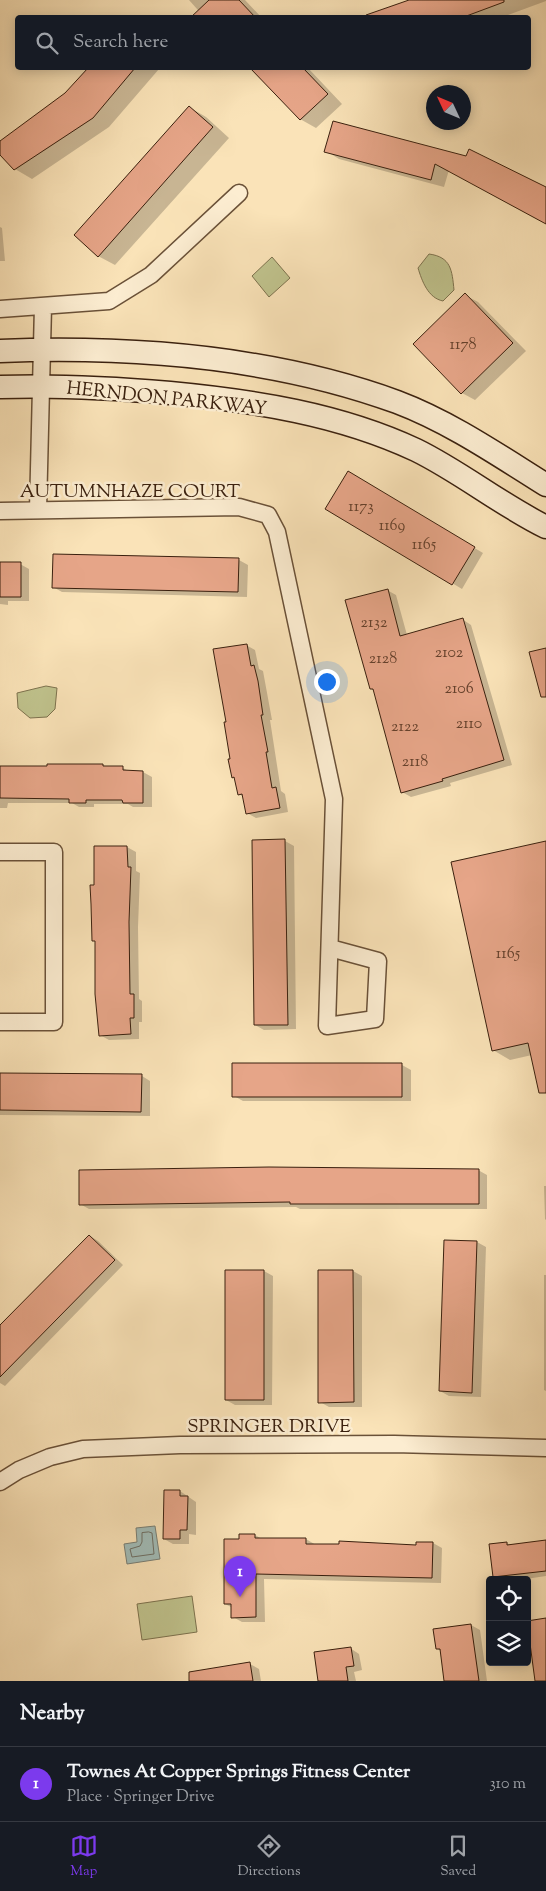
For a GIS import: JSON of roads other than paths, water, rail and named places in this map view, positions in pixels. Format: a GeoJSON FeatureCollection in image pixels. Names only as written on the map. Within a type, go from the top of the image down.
{"type":"FeatureCollection","features":[{"type":"Feature","properties":{"kind":"main road","name":"HERNDON PARKWAY"},"geometry":{"type":"LineString","coordinates":[[0,351],[88,350],[192,358],[263,367],[329,381],[398,403],[430,417],[491,450],[546,485]]}},
{"type":"Feature","properties":{"kind":"main road","name":"HERNDON PARKWAY"},"geometry":{"type":"LineString","coordinates":[[0,387],[122,388],[192,395],[279,408],[340,422],[381,436],[416,451],[445,466],[504,504],[546,527]]}},
{"type":"Feature","properties":{"kind":"street"},"geometry":{"type":"LineString","coordinates":[[0,310],[109,301],[152,275],[239,193]]}},
{"type":"Feature","properties":{"kind":"street"},"geometry":{"type":"LineString","coordinates":[[38,510],[43,306]]}},
{"type":"Feature","properties":{"kind":"street","name":"AUTUMNHAZE COURT"},"geometry":{"type":"LineString","coordinates":[[0,510],[239,507],[268,514],[277,532],[334,799],[327,1026],[375,1019],[378,961],[330,948]]}},
{"type":"Feature","properties":{"kind":"street"},"geometry":{"type":"LineString","coordinates":[[0,852],[54,852],[54,1022],[0,1022]]}},
{"type":"Feature","properties":{"kind":"street","name":"SPRINGER DRIVE"},"geometry":{"type":"LineString","coordinates":[[0,1482],[19,1470],[50,1457],[83,1449],[180,1445],[394,1444],[546,1448]]}},
{"type":"Feature","properties":{"kind":"water"},"geometry":{"type":"Polygon","coordinates":[[[155,1526],[160,1559],[127,1564],[124,1544],[137,1542],[136,1528],[155,1526]]]}},
{"type":"Feature","properties":{"kind":"place","name":"Townes At Copper Springs Fitness Center"},"geometry":{"type":"Point","coordinates":[240,1597]}}]}
